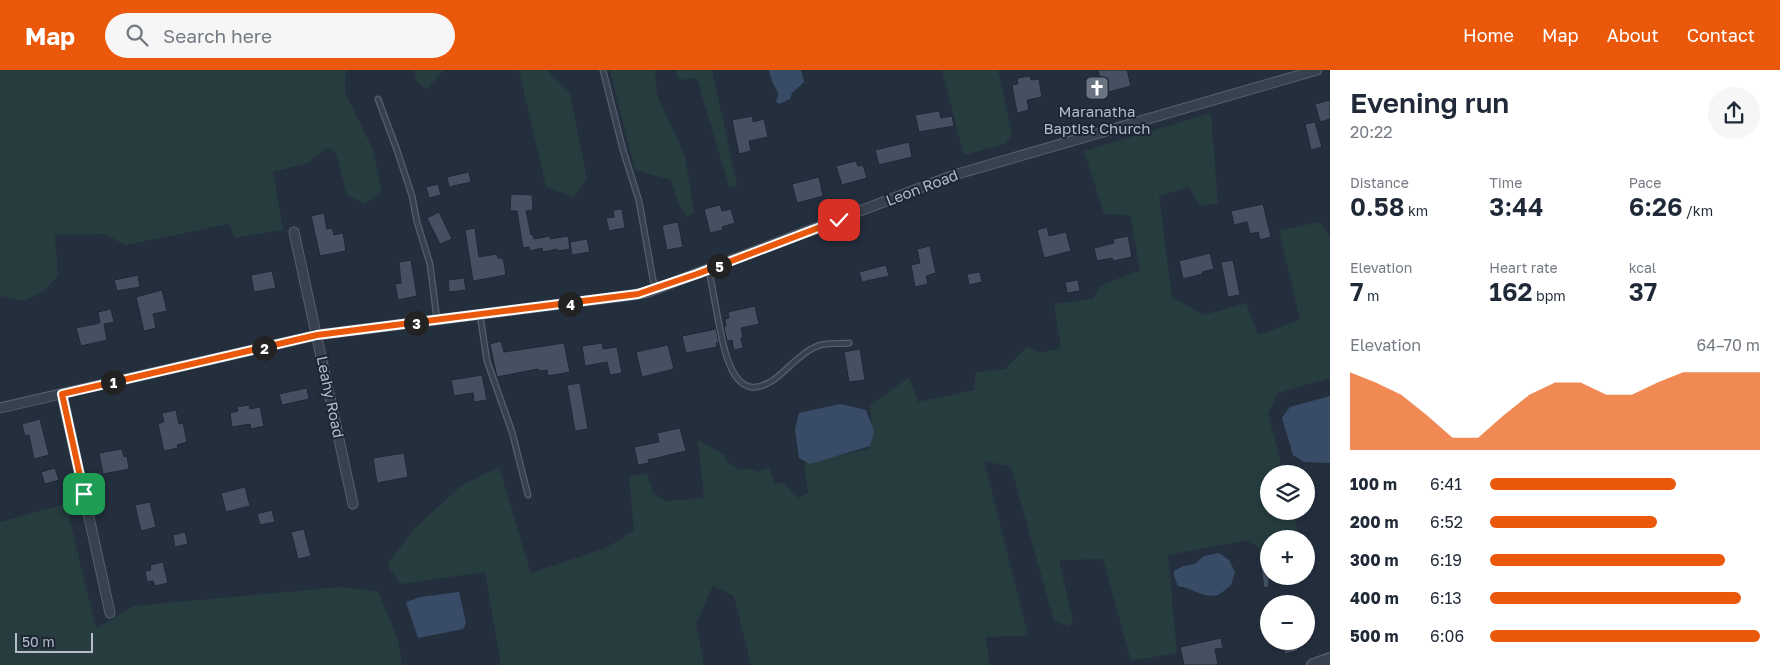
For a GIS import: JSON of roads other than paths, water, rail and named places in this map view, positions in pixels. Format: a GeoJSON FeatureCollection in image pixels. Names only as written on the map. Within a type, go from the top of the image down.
{"type":"FeatureCollection","features":[{"type":"Feature","properties":{"kind":"street","name":"Leon Road"},"geometry":{"type":"LineString","coordinates":[[0,408],[317,335],[632,296],[709,270],[954,175],[1317,70]]}},
{"type":"Feature","properties":{"kind":"street","name":"Leahy Road"},"geometry":{"type":"LineString","coordinates":[[294,232],[353,504]]}},
{"type":"Feature","properties":{"kind":"street"},"geometry":{"type":"LineString","coordinates":[[62,394],[110,613]]}},
{"type":"Feature","properties":{"kind":"street"},"geometry":{"type":"LineString","coordinates":[[1313,665],[1330,659]]}},
{"type":"Feature","properties":{"kind":"lane"},"geometry":{"type":"LineString","coordinates":[[603,70],[623,150],[639,201],[653,280],[657,288]]}},
{"type":"Feature","properties":{"kind":"lane"},"geometry":{"type":"LineString","coordinates":[[378,99],[412,196],[417,222],[430,264],[436,320]]}},
{"type":"Feature","properties":{"kind":"lane"},"geometry":{"type":"LineString","coordinates":[[709,270],[725,356],[738,380],[746,386],[764,386],[803,356],[824,344],[849,343]]}},
{"type":"Feature","properties":{"kind":"lane"},"geometry":{"type":"LineString","coordinates":[[480,315],[487,361],[512,432],[528,495]]}},
{"type":"Feature","properties":{"kind":"water"},"geometry":{"type":"Polygon","coordinates":[[[769,70],[801,70],[804,82],[792,93],[790,99],[779,104],[776,101],[778,96],[769,70]]]}},
{"type":"Feature","properties":{"kind":"water"},"geometry":{"type":"Polygon","coordinates":[[[1330,396],[1330,463],[1304,462],[1293,455],[1282,418],[1290,407],[1330,396]]]}},
{"type":"Feature","properties":{"kind":"water"},"geometry":{"type":"Polygon","coordinates":[[[841,404],[866,410],[874,431],[870,446],[810,464],[799,458],[795,429],[799,413],[841,404]]]}},
{"type":"Feature","properties":{"kind":"water"},"geometry":{"type":"Polygon","coordinates":[[[1219,553],[1229,560],[1235,572],[1231,585],[1223,592],[1213,596],[1178,586],[1174,571],[1183,566],[1195,564],[1204,556],[1219,553]]]}},
{"type":"Feature","properties":{"kind":"water"},"geometry":{"type":"Polygon","coordinates":[[[459,592],[466,623],[463,629],[418,638],[406,602],[420,597],[459,592]]]}},
{"type":"Feature","properties":{"kind":"place","name":"Maranatha Baptist Church"},"geometry":{"type":"Point","coordinates":[1097,88]}}]}
